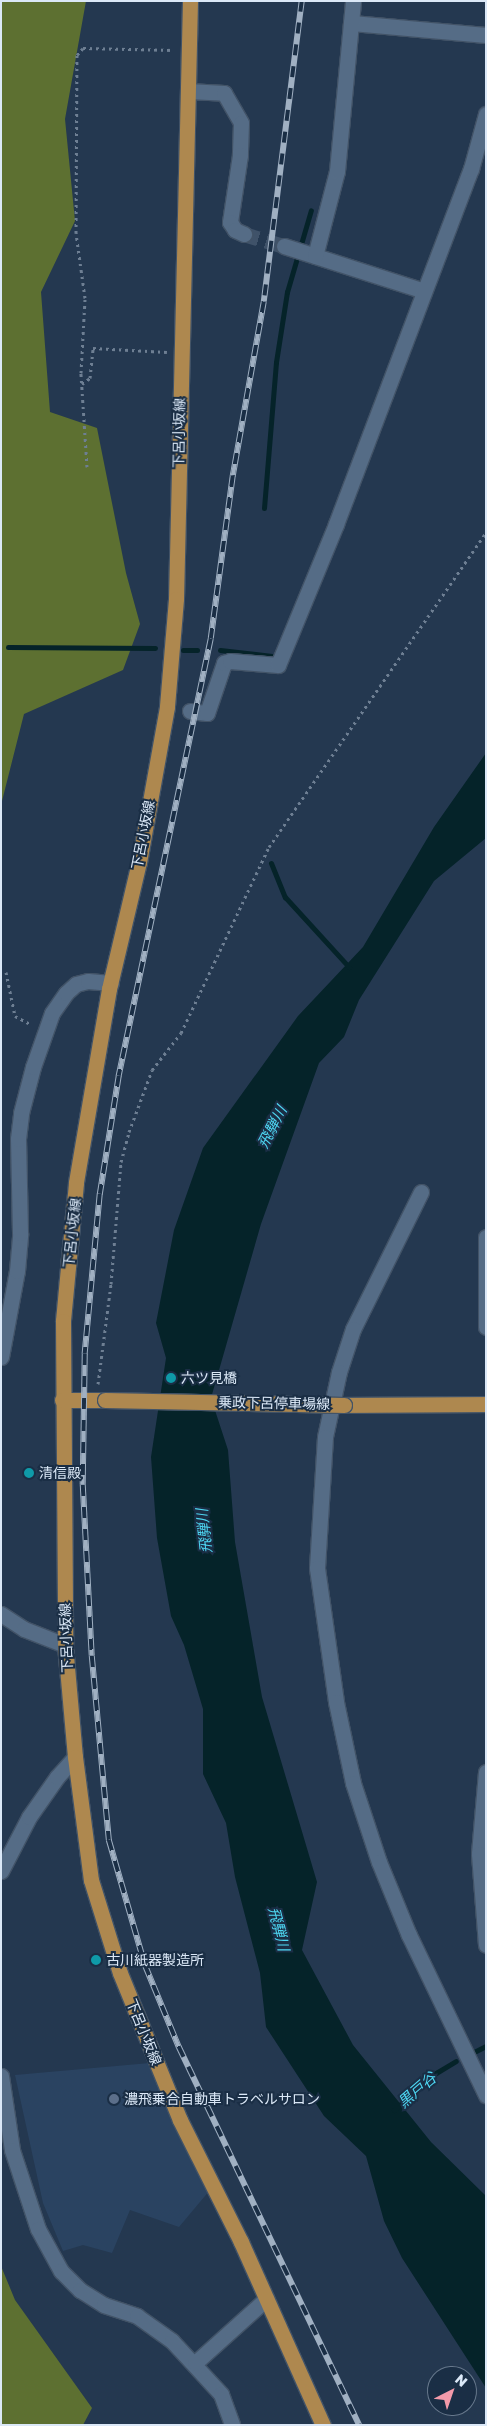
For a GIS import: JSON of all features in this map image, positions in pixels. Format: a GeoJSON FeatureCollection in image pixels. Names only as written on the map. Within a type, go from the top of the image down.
{"type":"FeatureCollection","features":[{"type":"Feature","properties":{"kind":"main road","name":"下呂小坂線"},"geometry":{"type":"LineString","coordinates":[[190,1],[187,50],[188,91],[176,599],[167,707],[139,862],[111,983],[76,1183],[63,1321],[62,1400],[66,1645],[75,1757],[91,1880],[120,1973],[180,2120],[266,2299],[323,2425]]}},
{"type":"Feature","properties":{"kind":"main road","name":"乗政下呂停車場線"},"geometry":{"type":"LineString","coordinates":[[62,1400],[344,1405],[486,1404]]}},
{"type":"Feature","properties":{"kind":"street"},"geometry":{"type":"LineString","coordinates":[[315,256],[336,171],[353,1]]}},
{"type":"Feature","properties":{"kind":"street"},"geometry":{"type":"LineString","coordinates":[[351,23],[486,35]]}},
{"type":"Feature","properties":{"kind":"street"},"geometry":{"type":"LineString","coordinates":[[188,91],[224,93],[240,123],[240,155],[230,222],[235,230],[244,234]]}},
{"type":"Feature","properties":{"kind":"street"},"geometry":{"type":"LineString","coordinates":[[190,711],[207,713],[224,663],[230,661],[278,665],[306,600],[471,169],[486,114]]}},
{"type":"Feature","properties":{"kind":"street"},"geometry":{"type":"LineString","coordinates":[[284,246],[424,290]]}},
{"type":"Feature","properties":{"kind":"street"},"geometry":{"type":"LineString","coordinates":[[1,1357],[17,1271],[20,1233],[18,1139],[21,1113],[52,1013],[76,984],[88,981],[111,983]]}},
{"type":"Feature","properties":{"kind":"street"},"geometry":{"type":"LineString","coordinates":[[421,1192],[353,1329],[339,1372],[325,1437],[317,1568],[336,1702],[353,1783],[378,1862],[409,1935],[486,2095]]}},
{"type":"Feature","properties":{"kind":"street"},"geometry":{"type":"LineString","coordinates":[[486,1237],[486,1327]]}},
{"type":"Feature","properties":{"kind":"street"},"geometry":{"type":"LineString","coordinates":[[1,1614],[24,1629],[66,1645]]}},
{"type":"Feature","properties":{"kind":"street"},"geometry":{"type":"LineString","coordinates":[[1,1872],[29,1817],[57,1776],[75,1757]]}},
{"type":"Feature","properties":{"kind":"street"},"geometry":{"type":"LineString","coordinates":[[486,1772],[479,1854],[486,1945]]}},
{"type":"Feature","properties":{"kind":"street"},"geometry":{"type":"LineString","coordinates":[[1,2076],[12,2150],[38,2229],[61,2271],[80,2290],[104,2305],[137,2316],[152,2325],[195,2363],[221,2394],[232,2425]]}},
{"type":"Feature","properties":{"kind":"street"},"geometry":{"type":"LineString","coordinates":[[195,2363],[266,2299]]}},
{"type":"Feature","properties":{"kind":"path"},"geometry":{"type":"LineString","coordinates":[[87,467],[82,384],[85,298],[76,233],[77,55],[82,48],[187,50]]}},
{"type":"Feature","properties":{"kind":"path"},"geometry":{"type":"LineString","coordinates":[[82,384],[90,378],[93,348],[181,353]]}},
{"type":"Feature","properties":{"kind":"path"},"geometry":{"type":"LineString","coordinates":[[100,1400],[121,1162],[129,1132],[152,1070],[181,1033],[269,847],[486,533]]}},
{"type":"Feature","properties":{"kind":"path"},"geometry":{"type":"LineString","coordinates":[[6,972],[15,1016],[46,1030]]}},
{"type":"Feature","properties":{"kind":"shaded area"},"geometry":{"type":"Polygon","coordinates":[[[150,2063],[210,2190],[179,2227],[130,2210],[112,2253],[83,2245],[63,2251],[43,2203],[15,2075],[150,2063]]]}},
{"type":"Feature","properties":{"kind":"green space"},"geometry":{"type":"Polygon","coordinates":[[[1,1],[86,1],[65,119],[75,221],[41,292],[50,412],[97,428],[126,573],[140,624],[123,670],[24,714],[1,805],[1,1]]]}},
{"type":"Feature","properties":{"kind":"green space"},"geometry":{"type":"Polygon","coordinates":[[[1,2266],[15,2300],[92,2408],[83,2425],[1,2425],[1,2266]]]}},
{"type":"Feature","properties":{"kind":"water","name":"飛騨川"},"geometry":{"type":"Polygon","coordinates":[[[486,753],[486,838],[434,881],[359,1000],[344,1037],[319,1063],[261,1224],[211,1398],[228,1450],[235,1542],[262,1697],[317,1882],[302,1950],[353,2045],[431,2142],[486,2196],[486,2388],[477,2374],[477,2366],[472,2366],[402,2258],[384,2221],[366,2156],[324,2116],[266,2027],[260,1973],[235,1877],[226,1823],[203,1774],[203,1709],[184,1645],[171,1616],[157,1538],[151,1457],[166,1358],[156,1323],[174,1230],[203,1148],[298,1016],[363,947],[434,827],[486,753]]]}},
{"type":"Feature","properties":{"kind":"waterway"},"geometry":{"type":"LineString","coordinates":[[264,508],[276,362],[287,292],[311,210]]}},
{"type":"Feature","properties":{"kind":"waterway"},"geometry":{"type":"LineString","coordinates":[[8,647],[155,648]]}},
{"type":"Feature","properties":{"kind":"waterway"},"geometry":{"type":"LineString","coordinates":[[183,650],[197,650]]}},
{"type":"Feature","properties":{"kind":"waterway"},"geometry":{"type":"LineString","coordinates":[[220,650],[272,656]]}},
{"type":"Feature","properties":{"kind":"waterway"},"geometry":{"type":"LineString","coordinates":[[271,863],[285,897],[349,967]]}},
{"type":"Feature","properties":{"kind":"waterway","name":"黒戸谷"},"geometry":{"type":"LineString","coordinates":[[472,2053],[486,2046]]}},
{"type":"Feature","properties":{"kind":"waterway","name":"黒戸谷"},"geometry":{"type":"LineString","coordinates":[[394,2110],[436,2073],[456,2061]]}},
{"type":"Feature","properties":{"kind":"tunnel"},"geometry":{"type":"LineString","coordinates":[[244,234],[284,246]]}},
{"type":"Feature","properties":{"kind":"railway"},"geometry":{"type":"LineString","coordinates":[[302,1],[264,302],[233,476],[211,639],[119,1076],[100,1194],[85,1354],[83,1485],[92,1656],[109,1840],[145,1965],[179,2047],[359,2425]]}},
{"type":"Feature","properties":{"kind":"place","name":"六ツ見橋"},"geometry":{"type":"Point","coordinates":[171,1378]}},
{"type":"Feature","properties":{"kind":"place","name":"清信殿"},"geometry":{"type":"Point","coordinates":[29,1473]}},
{"type":"Feature","properties":{"kind":"place","name":"古川紙器製造所"},"geometry":{"type":"Point","coordinates":[96,1960]}},
{"type":"Feature","properties":{"kind":"place","name":"濃飛乗合自動車トラベルサロン"},"geometry":{"type":"Point","coordinates":[114,2099]}}]}
